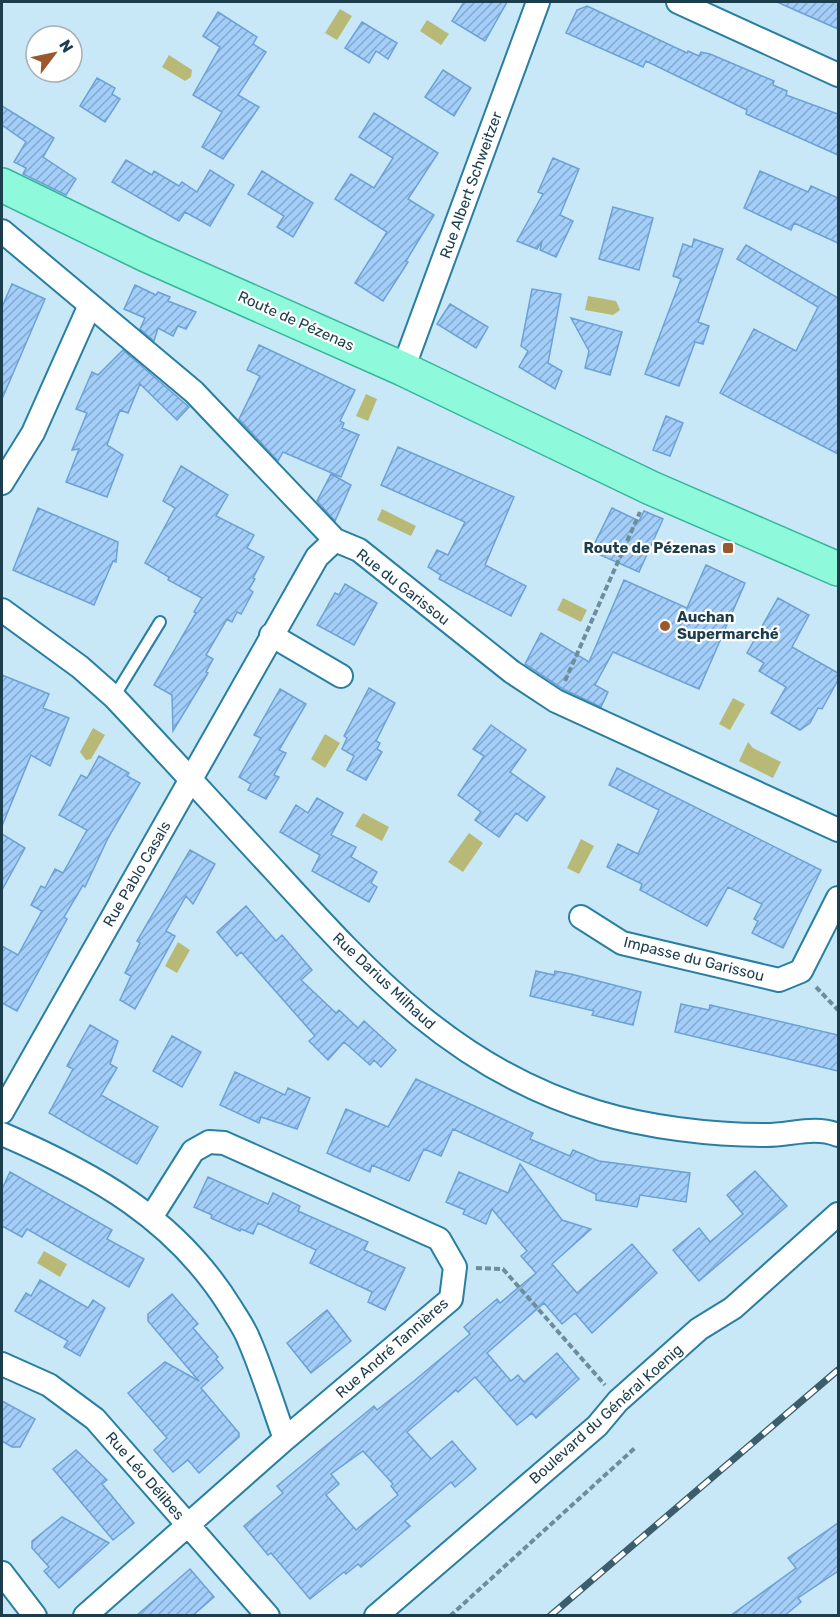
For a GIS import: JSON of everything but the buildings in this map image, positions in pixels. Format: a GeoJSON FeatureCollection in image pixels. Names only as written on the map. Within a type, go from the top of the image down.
{"type":"FeatureCollection","features":[{"type":"Feature","properties":{"kind":"main road"},"geometry":{"type":"LineString","coordinates":[[2,185],[146,255]]}},
{"type":"Feature","properties":{"kind":"main road"},"geometry":{"type":"LineString","coordinates":[[2,207],[146,255]]}},
{"type":"Feature","properties":{"kind":"main road","name":"Route de Pézenas"},"geometry":{"type":"LineString","coordinates":[[146,255],[403,369],[651,488],[838,569]]}},
{"type":"Feature","properties":{"kind":"street","name":"Rue Albert Schweitzer"},"geometry":{"type":"LineString","coordinates":[[403,369],[538,2]]}},
{"type":"Feature","properties":{"kind":"street"},"geometry":{"type":"LineString","coordinates":[[678,2],[838,75]]}},
{"type":"Feature","properties":{"kind":"street","name":"Rue du Garissou"},"geometry":{"type":"LineString","coordinates":[[2,231],[194,392],[335,540],[359,550],[512,672],[556,701],[838,830]]}},
{"type":"Feature","properties":{"kind":"street"},"geometry":{"type":"LineString","coordinates":[[2,483],[33,433],[90,305]]}},
{"type":"Feature","properties":{"kind":"street","name":"Rue Pablo Casals"},"geometry":{"type":"LineString","coordinates":[[2,1112],[271,635],[317,557],[335,540]]}},
{"type":"Feature","properties":{"kind":"street","name":"Rue Darius Milhaud"},"geometry":{"type":"LineString","coordinates":[[2,610],[80,667],[114,697],[355,959],[437,1031],[489,1067],[520,1083],[597,1112],[676,1128],[763,1136],[823,1129],[838,1135]]}},
{"type":"Feature","properties":{"kind":"street"},"geometry":{"type":"LineString","coordinates":[[271,635],[341,676]]}},
{"type":"Feature","properties":{"kind":"street"},"geometry":{"type":"LineString","coordinates":[[801,971],[838,898]]}},
{"type":"Feature","properties":{"kind":"street","name":"Impasse du Garissou"},"geometry":{"type":"LineString","coordinates":[[581,917],[622,943],[779,980],[801,971]]}},
{"type":"Feature","properties":{"kind":"street"},"geometry":{"type":"LineString","coordinates":[[2,1134],[63,1161],[152,1216],[210,1275],[249,1338],[285,1439]]}},
{"type":"Feature","properties":{"kind":"street"},"geometry":{"type":"LineString","coordinates":[[152,1216],[193,1151],[209,1142],[224,1143],[439,1239],[454,1267]]}},
{"type":"Feature","properties":{"kind":"street","name":"Boulevard du Général Koenig"},"geometry":{"type":"LineString","coordinates":[[376,1616],[597,1426],[618,1401],[699,1329],[733,1308],[838,1214]]}},
{"type":"Feature","properties":{"kind":"street","name":"Rue André Tannières"},"geometry":{"type":"LineString","coordinates":[[85,1616],[285,1439],[451,1299],[454,1267]]}},
{"type":"Feature","properties":{"kind":"street","name":"Rue Léo Délibes"},"geometry":{"type":"LineString","coordinates":[[2,1364],[49,1385],[95,1419],[268,1616]]}},
{"type":"Feature","properties":{"kind":"street"},"geometry":{"type":"LineString","coordinates":[[2,1574],[35,1616]]}},
{"type":"Feature","properties":{"kind":"lane"},"geometry":{"type":"LineString","coordinates":[[114,697],[160,622]]}},
{"type":"Feature","properties":{"kind":"path"},"geometry":{"type":"LineString","coordinates":[[556,701],[651,488]]}},
{"type":"Feature","properties":{"kind":"path"},"geometry":{"type":"LineString","coordinates":[[801,971],[838,1010]]}},
{"type":"Feature","properties":{"kind":"path"},"geometry":{"type":"LineString","coordinates":[[454,1267],[503,1269],[618,1401]]}},
{"type":"Feature","properties":{"kind":"path"},"geometry":{"type":"LineString","coordinates":[[450,1616],[636,1447]]}},
{"type":"Feature","properties":{"kind":"shaded area"},"geometry":{"type":"Polygon","coordinates":[[[340,9],[352,16],[337,40],[325,33],[340,9]]]}},
{"type":"Feature","properties":{"kind":"shaded area"},"geometry":{"type":"Polygon","coordinates":[[[427,20],[449,34],[441,45],[420,31],[427,20]]]}},
{"type":"Feature","properties":{"kind":"shaded area"},"geometry":{"type":"Polygon","coordinates":[[[169,55],[192,70],[191,77],[185,81],[162,67],[169,55]]]}},
{"type":"Feature","properties":{"kind":"shaded area"},"geometry":{"type":"Polygon","coordinates":[[[588,296],[616,301],[620,310],[613,315],[585,310],[588,296]]]}},
{"type":"Feature","properties":{"kind":"shaded area"},"geometry":{"type":"Polygon","coordinates":[[[366,394],[377,399],[368,421],[356,416],[366,394]]]}},
{"type":"Feature","properties":{"kind":"shaded area"},"geometry":{"type":"Polygon","coordinates":[[[382,509],[416,526],[411,536],[377,520],[382,509]]]}},
{"type":"Feature","properties":{"kind":"shaded area"},"geometry":{"type":"Polygon","coordinates":[[[563,598],[587,610],[581,622],[557,610],[563,598]]]}},
{"type":"Feature","properties":{"kind":"shaded area"},"geometry":{"type":"Polygon","coordinates":[[[733,698],[745,704],[730,730],[719,724],[733,698]]]}},
{"type":"Feature","properties":{"kind":"shaded area"},"geometry":{"type":"Polygon","coordinates":[[[93,728],[105,735],[91,759],[86,760],[80,752],[93,728]]]}},
{"type":"Feature","properties":{"kind":"shaded area"},"geometry":{"type":"Polygon","coordinates":[[[325,734],[340,743],[325,768],[311,759],[325,734]]]}},
{"type":"Feature","properties":{"kind":"shaded area"},"geometry":{"type":"Polygon","coordinates":[[[748,742],[753,748],[781,762],[773,778],[739,761],[748,742]]]}},
{"type":"Feature","properties":{"kind":"shaded area"},"geometry":{"type":"Polygon","coordinates":[[[363,813],[389,827],[382,841],[355,826],[363,813]]]}},
{"type":"Feature","properties":{"kind":"shaded area"},"geometry":{"type":"Polygon","coordinates":[[[469,833],[483,843],[463,872],[448,862],[469,833]]]}},
{"type":"Feature","properties":{"kind":"shaded area"},"geometry":{"type":"Polygon","coordinates":[[[581,839],[594,846],[579,874],[567,868],[581,839]]]}},
{"type":"Feature","properties":{"kind":"shaded area"},"geometry":{"type":"Polygon","coordinates":[[[178,942],[190,950],[177,973],[165,966],[178,942]]]}},
{"type":"Feature","properties":{"kind":"shaded area"},"geometry":{"type":"Polygon","coordinates":[[[44,1251],[67,1264],[60,1277],[37,1263],[44,1251]]]}},
{"type":"Feature","properties":{"kind":"railway"},"geometry":{"type":"LineString","coordinates":[[550,1616],[838,1370]]}},
{"type":"Feature","properties":{"kind":"place","name":"Route de Pézenas"},"geometry":{"type":"Point","coordinates":[728,548]}},
{"type":"Feature","properties":{"kind":"place","name":"Auchan Supermarché"},"geometry":{"type":"Point","coordinates":[665,626]}}]}
